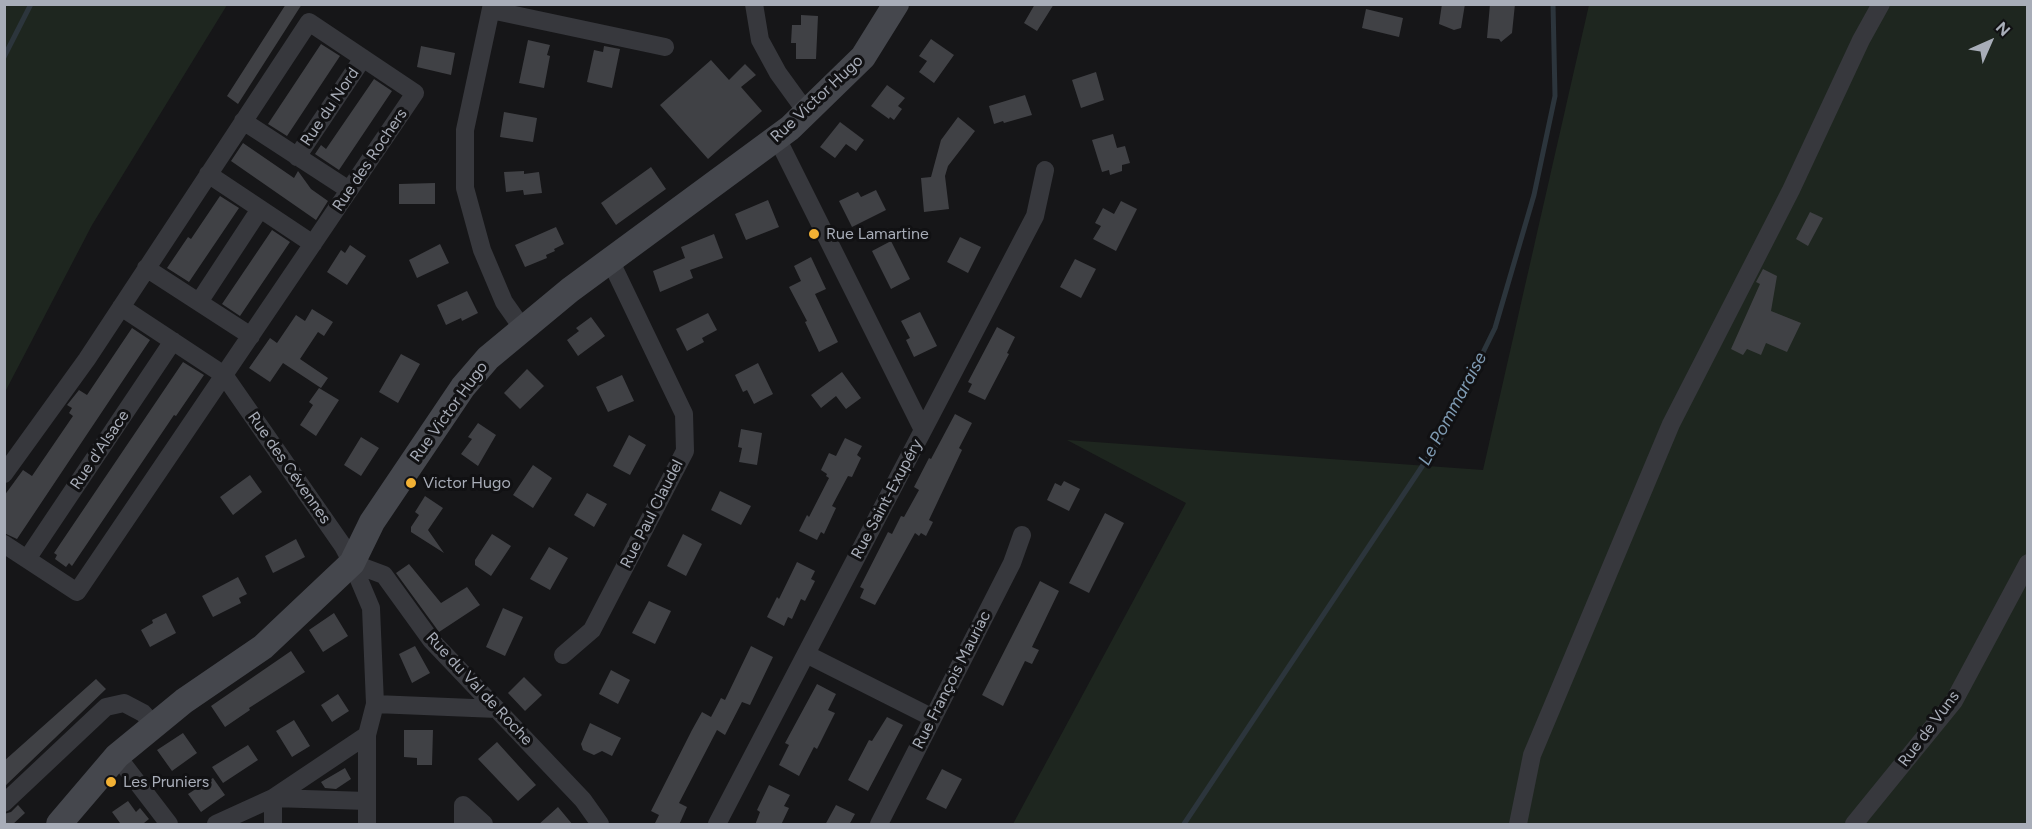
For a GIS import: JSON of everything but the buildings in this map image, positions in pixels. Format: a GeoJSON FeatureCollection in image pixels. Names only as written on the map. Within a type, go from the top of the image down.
{"type":"FeatureCollection","features":[{"type":"Feature","properties":{"kind":"street"},"geometry":{"type":"LineString","coordinates":[[754,4],[760,40],[778,74],[807,113]]}},
{"type":"Feature","properties":{"kind":"street","name":"Rue Victor Hugo"},"geometry":{"type":"LineString","coordinates":[[65,822],[117,756],[184,701],[263,647],[352,563],[372,522],[463,387],[488,358],[570,290],[777,138],[807,113],[863,57],[896,4]]}},
{"type":"Feature","properties":{"kind":"street"},"geometry":{"type":"LineString","coordinates":[[1518,825],[1532,755],[1671,424],[1791,190],[1861,40],[1881,4]]}},
{"type":"Feature","properties":{"kind":"street"},"geometry":{"type":"LineString","coordinates":[[524,329],[504,302],[482,250],[465,188],[465,130],[492,7],[665,47]]}},
{"type":"Feature","properties":{"kind":"street","name":"Rue des Rochers"},"geometry":{"type":"LineString","coordinates":[[4,474],[121,307],[309,22],[415,93],[77,592],[4,544]]}},
{"type":"Feature","properties":{"kind":"street","name":"Rue du Nord"},"geometry":{"type":"LineString","coordinates":[[297,157],[363,58]]}},
{"type":"Feature","properties":{"kind":"street","name":"Rue du Nord"},"geometry":{"type":"LineString","coordinates":[[243,121],[349,190]]}},
{"type":"Feature","properties":{"kind":"street"},"geometry":{"type":"LineString","coordinates":[[777,138],[923,430]]}},
{"type":"Feature","properties":{"kind":"street","name":"Rue Saint-Exupéry"},"geometry":{"type":"LineString","coordinates":[[717,825],[1035,216],[1045,170]]}},
{"type":"Feature","properties":{"kind":"street"},"geometry":{"type":"LineString","coordinates":[[208,174],[313,244]]}},
{"type":"Feature","properties":{"kind":"street"},"geometry":{"type":"LineString","coordinates":[[199,302],[260,209]]}},
{"type":"Feature","properties":{"kind":"street","name":"Rue Paul Claudel"},"geometry":{"type":"LineString","coordinates":[[563,655],[592,630],[685,451],[684,414],[610,260]]}},
{"type":"Feature","properties":{"kind":"street"},"geometry":{"type":"LineString","coordinates":[[146,268],[250,336]]}},
{"type":"Feature","properties":{"kind":"street"},"geometry":{"type":"LineString","coordinates":[[121,307],[224,375]]}},
{"type":"Feature","properties":{"kind":"street","name":"Rue d'Alsace"},"geometry":{"type":"LineString","coordinates":[[27,559],[173,341]]}},
{"type":"Feature","properties":{"kind":"street","name":"Rue des Cévennes"},"geometry":{"type":"LineString","coordinates":[[224,375],[343,546],[371,608],[375,704],[367,735],[367,825]]}},
{"type":"Feature","properties":{"kind":"street","name":"Rue François Mauriac"},"geometry":{"type":"LineString","coordinates":[[879,825],[1011,563],[1022,535]]}},
{"type":"Feature","properties":{"kind":"street","name":"Rue du Val de Roche"},"geometry":{"type":"LineString","coordinates":[[352,563],[384,575],[431,640],[583,800],[600,825]]}},
{"type":"Feature","properties":{"kind":"street","name":"Rue de Vuns"},"geometry":{"type":"LineString","coordinates":[[1854,825],[1954,700],[2028,563]]}},
{"type":"Feature","properties":{"kind":"street"},"geometry":{"type":"LineString","coordinates":[[806,654],[933,718]]}},
{"type":"Feature","properties":{"kind":"street"},"geometry":{"type":"LineString","coordinates":[[4,803],[106,707],[124,703],[143,713],[154,725]]}},
{"type":"Feature","properties":{"kind":"street"},"geometry":{"type":"LineString","coordinates":[[375,704],[497,709]]}},
{"type":"Feature","properties":{"kind":"street"},"geometry":{"type":"LineString","coordinates":[[216,825],[273,798],[367,735]]}},
{"type":"Feature","properties":{"kind":"street"},"geometry":{"type":"LineString","coordinates":[[117,756],[169,825]]}},
{"type":"Feature","properties":{"kind":"street"},"geometry":{"type":"LineString","coordinates":[[273,798],[367,801]]}},
{"type":"Feature","properties":{"kind":"street"},"geometry":{"type":"LineString","coordinates":[[273,798],[273,825]]}},
{"type":"Feature","properties":{"kind":"street"},"geometry":{"type":"LineString","coordinates":[[463,825],[464,805],[484,825]]}},
{"type":"Feature","properties":{"kind":"shaded area"},"geometry":{"type":"Polygon","coordinates":[[[5,4],[227,5],[92,225],[5,392],[5,4]]]}},
{"type":"Feature","properties":{"kind":"shaded area"},"geometry":{"type":"Polygon","coordinates":[[[1589,5],[2027,5],[2027,824],[1013,824],[1186,503],[1067,440],[1483,470],[1589,5]]]}},
{"type":"Feature","properties":{"kind":"waterway"},"geometry":{"type":"LineString","coordinates":[[4,57],[31,4]]}},
{"type":"Feature","properties":{"kind":"waterway","name":"Le Pommaraise"},"geometry":{"type":"LineString","coordinates":[[1184,824],[1441,438],[1495,328],[1534,195],[1555,96],[1553,4]]}},
{"type":"Feature","properties":{"kind":"place","name":"Rue Lamartine"},"geometry":{"type":"Point","coordinates":[814,234]}},
{"type":"Feature","properties":{"kind":"place","name":"Victor Hugo"},"geometry":{"type":"Point","coordinates":[411,483]}},
{"type":"Feature","properties":{"kind":"place","name":"Les Pruniers"},"geometry":{"type":"Point","coordinates":[111,782]}}]}
